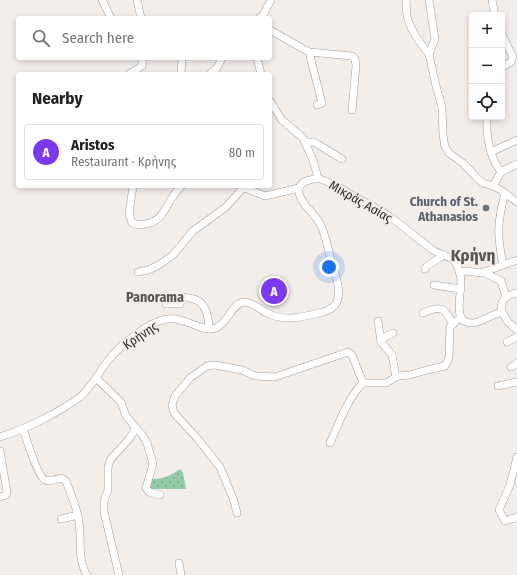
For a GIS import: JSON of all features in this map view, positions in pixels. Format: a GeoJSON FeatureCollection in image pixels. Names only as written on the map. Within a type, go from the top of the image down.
{"type":"FeatureCollection","features":[{"type":"Feature","properties":{"kind":"street"},"geometry":{"type":"LineString","coordinates":[[102,0],[110,16]]}},
{"type":"Feature","properties":{"kind":"street"},"geometry":{"type":"LineString","coordinates":[[137,0],[141,16]]}},
{"type":"Feature","properties":{"kind":"street"},"geometry":{"type":"LineString","coordinates":[[261,16],[267,9],[271,0]]}},
{"type":"Feature","properties":{"kind":"street"},"geometry":{"type":"LineString","coordinates":[[406,0],[409,22],[416,37],[429,54],[442,107],[443,135],[446,149],[451,155],[468,168],[480,181],[493,186],[517,202]]}},
{"type":"Feature","properties":{"kind":"street"},"geometry":{"type":"LineString","coordinates":[[429,0],[435,39],[429,54]]}},
{"type":"Feature","properties":{"kind":"street"},"geometry":{"type":"LineString","coordinates":[[492,0],[494,12]]}},
{"type":"Feature","properties":{"kind":"street"},"geometry":{"type":"LineString","coordinates":[[272,31],[309,52],[352,56],[355,59],[356,66],[352,110]]}},
{"type":"Feature","properties":{"kind":"street"},"geometry":{"type":"LineString","coordinates":[[505,39],[515,53],[511,62],[505,65]]}},
{"type":"Feature","properties":{"kind":"street"},"geometry":{"type":"LineString","coordinates":[[309,52],[322,103],[316,105]]}},
{"type":"Feature","properties":{"kind":"street"},"geometry":{"type":"LineString","coordinates":[[138,72],[142,66],[143,60]]}},
{"type":"Feature","properties":{"kind":"street"},"geometry":{"type":"LineString","coordinates":[[181,72],[182,60]]}},
{"type":"Feature","properties":{"kind":"street"},"geometry":{"type":"LineString","coordinates":[[213,72],[218,68],[221,60]]}},
{"type":"Feature","properties":{"kind":"street"},"geometry":{"type":"LineString","coordinates":[[258,60],[260,72]]}},
{"type":"Feature","properties":{"kind":"street","name":"Μικράς Ασίας"},"geometry":{"type":"LineString","coordinates":[[272,104],[280,118],[301,135],[315,166],[318,178],[337,186],[388,215],[435,252],[450,257],[454,261],[461,279],[459,307],[461,317]]}},
{"type":"Feature","properties":{"kind":"street"},"geometry":{"type":"LineString","coordinates":[[487,120],[487,131],[491,152],[501,172]]}},
{"type":"Feature","properties":{"kind":"street"},"geometry":{"type":"LineString","coordinates":[[491,152],[517,140]]}},
{"type":"Feature","properties":{"kind":"street"},"geometry":{"type":"LineString","coordinates":[[305,142],[314,142],[342,159]]}},
{"type":"Feature","properties":{"kind":"street"},"geometry":{"type":"LineString","coordinates":[[493,186],[501,172],[517,164]]}},
{"type":"Feature","properties":{"kind":"street"},"geometry":{"type":"LineString","coordinates":[[166,301],[183,297],[204,304],[209,329],[217,328],[223,323],[239,303],[248,302],[277,316],[296,318],[327,311],[335,305],[338,296],[338,284],[326,236],[319,222],[299,193],[302,184],[306,181],[318,178]]}},
{"type":"Feature","properties":{"kind":"street"},"geometry":{"type":"LineString","coordinates":[[133,188],[129,218],[132,223],[139,225],[158,219],[172,196],[180,188]]}},
{"type":"Feature","properties":{"kind":"street"},"geometry":{"type":"LineString","coordinates":[[138,272],[148,270],[159,265],[173,255],[193,231],[226,207],[235,198],[240,188]]}},
{"type":"Feature","properties":{"kind":"street"},"geometry":{"type":"LineString","coordinates":[[244,188],[265,196],[300,188]]}},
{"type":"Feature","properties":{"kind":"street"},"geometry":{"type":"LineString","coordinates":[[503,265],[498,233],[500,210],[505,193]]}},
{"type":"Feature","properties":{"kind":"street"},"geometry":{"type":"LineString","coordinates":[[425,269],[444,255]]}},
{"type":"Feature","properties":{"kind":"street"},"geometry":{"type":"LineString","coordinates":[[459,272],[483,272],[517,260]]}},
{"type":"Feature","properties":{"kind":"street"},"geometry":{"type":"LineString","coordinates":[[483,272],[500,280],[506,297]]}},
{"type":"Feature","properties":{"kind":"street"},"geometry":{"type":"LineString","coordinates":[[434,286],[461,289]]}},
{"type":"Feature","properties":{"kind":"street"},"geometry":{"type":"LineString","coordinates":[[517,293],[506,297],[501,304],[502,312],[508,322],[517,330]]}},
{"type":"Feature","properties":{"kind":"street"},"geometry":{"type":"LineString","coordinates":[[423,313],[436,308],[442,309],[447,313],[453,324]]}},
{"type":"Feature","properties":{"kind":"street"},"geometry":{"type":"LineString","coordinates":[[330,443],[341,418],[356,391],[363,383],[386,383],[396,377],[444,366],[449,358],[448,351],[451,342],[449,331],[453,324],[461,317],[465,321],[473,322],[502,312]]}},
{"type":"Feature","properties":{"kind":"street","name":"Κρήνης"},"geometry":{"type":"LineString","coordinates":[[0,438],[23,429],[83,395],[116,351],[141,332],[158,322],[172,318],[180,319],[209,329]]}},
{"type":"Feature","properties":{"kind":"street"},"geometry":{"type":"LineString","coordinates":[[378,321],[381,342],[393,357],[393,367],[396,377]]}},
{"type":"Feature","properties":{"kind":"street"},"geometry":{"type":"LineString","coordinates":[[381,342],[385,337],[393,333]]}},
{"type":"Feature","properties":{"kind":"street"},"geometry":{"type":"LineString","coordinates":[[508,342],[517,337]]}},
{"type":"Feature","properties":{"kind":"street"},"geometry":{"type":"LineString","coordinates":[[237,513],[234,501],[220,467],[172,408],[172,402],[175,396],[190,378],[204,367],[212,365],[245,370],[255,376],[275,377],[348,352],[352,355],[363,383]]}},
{"type":"Feature","properties":{"kind":"street"},"geometry":{"type":"LineString","coordinates":[[96,378],[121,402],[126,416],[143,436],[152,459],[152,468],[146,488],[149,492],[160,496]]}},
{"type":"Feature","properties":{"kind":"street"},"geometry":{"type":"LineString","coordinates":[[498,386],[517,382]]}},
{"type":"Feature","properties":{"kind":"street"},"geometry":{"type":"LineString","coordinates":[[118,575],[104,512],[104,501],[108,490],[108,468],[110,460],[121,449],[136,428]]}},
{"type":"Feature","properties":{"kind":"street"},"geometry":{"type":"LineString","coordinates":[[23,429],[32,456],[43,478],[47,480],[61,478],[65,480],[78,515],[81,537],[81,561],[87,575]]}},
{"type":"Feature","properties":{"kind":"street"},"geometry":{"type":"LineString","coordinates":[[0,451],[7,492],[6,495],[0,497]]}},
{"type":"Feature","properties":{"kind":"street"},"geometry":{"type":"LineString","coordinates":[[517,458],[510,485],[499,510],[505,522],[517,517]]}},
{"type":"Feature","properties":{"kind":"street"},"geometry":{"type":"LineString","coordinates":[[61,519],[78,515]]}},
{"type":"Feature","properties":{"kind":"street"},"geometry":{"type":"LineString","coordinates":[[179,563],[181,575]]}},
{"type":"Feature","properties":{"kind":"green space"},"geometry":{"type":"Polygon","coordinates":[[[180,469],[183,473],[186,489],[147,489],[151,479],[166,477],[180,469]]]}},
{"type":"Feature","properties":{"kind":"place","name":"Church of St. Athanasios"},"geometry":{"type":"Point","coordinates":[486,208]}},
{"type":"Feature","properties":{"kind":"place","name":"Aristos"},"geometry":{"type":"Point","coordinates":[274,291]}},
{"type":"Feature","properties":{"kind":"district","name":"Κρήνη"},"geometry":{"type":"Point","coordinates":[473,255]}},
{"type":"Feature","properties":{"kind":"district","name":"Panorama"},"geometry":{"type":"Point","coordinates":[155,297]}}]}
